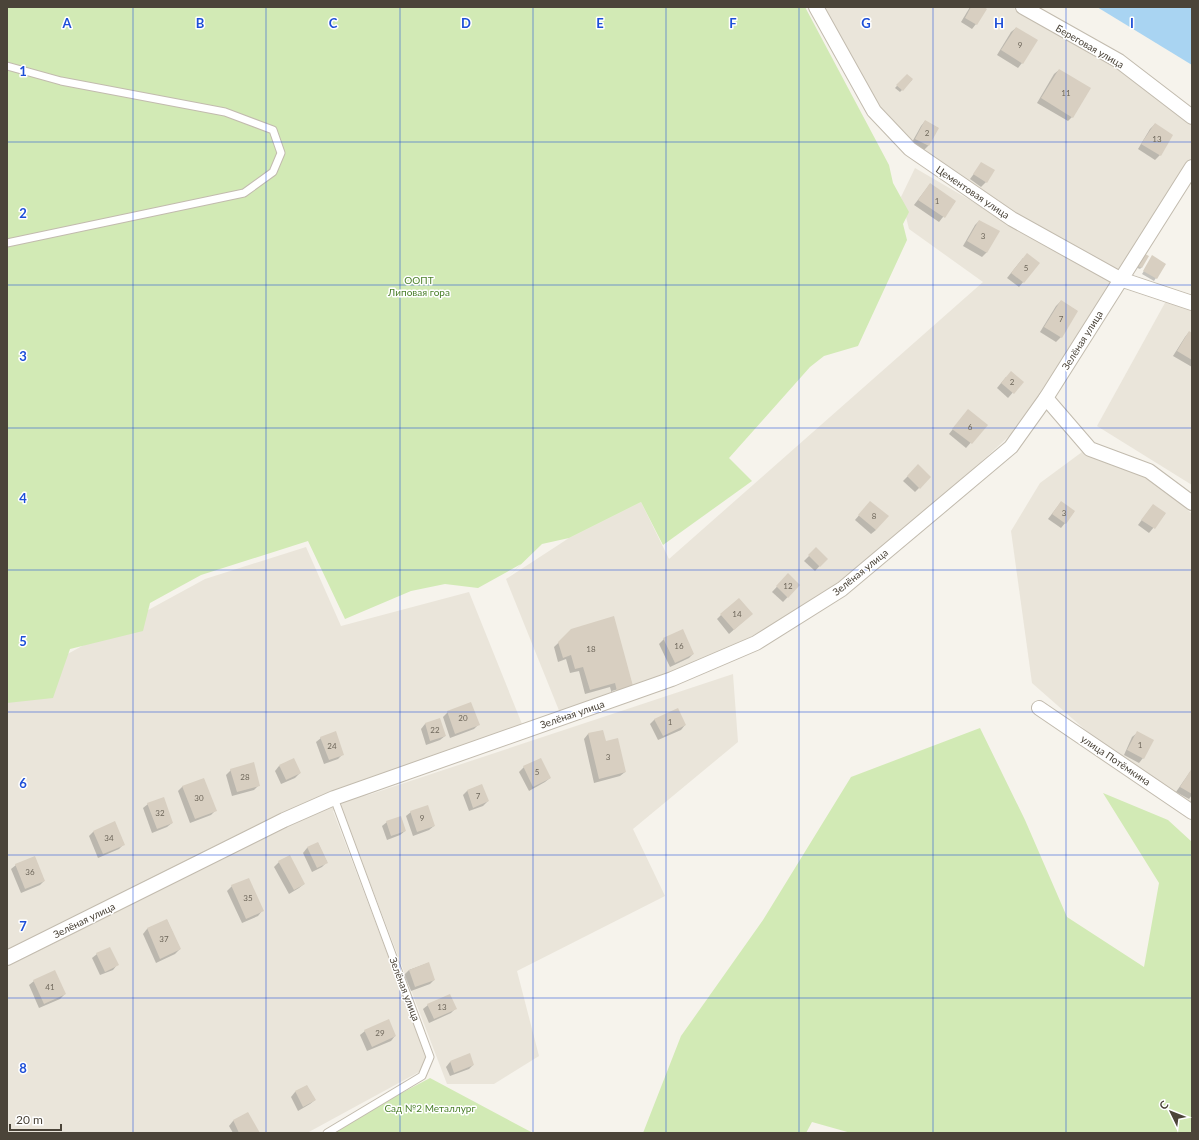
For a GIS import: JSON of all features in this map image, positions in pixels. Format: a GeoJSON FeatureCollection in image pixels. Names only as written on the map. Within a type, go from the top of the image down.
{"type":"FeatureCollection","features":[{"type":"Feature","properties":{"kind":"street","name":"Цементовая улица"},"geometry":{"type":"LineString","coordinates":[[816,7],[874,111],[910,149],[1012,219],[1120,280],[1192,303]]}},
{"type":"Feature","properties":{"kind":"street","name":"Береговая улица"},"geometry":{"type":"LineString","coordinates":[[1023,7],[1119,61],[1192,118]]}},
{"type":"Feature","properties":{"kind":"street","name":"Зелёная улица"},"geometry":{"type":"LineString","coordinates":[[7,958],[284,820],[334,798],[672,679],[756,643],[842,589],[1011,447],[1046,398],[1192,168]]}},
{"type":"Feature","properties":{"kind":"street"},"geometry":{"type":"LineString","coordinates":[[1046,398],[1090,449],[1149,471],[1192,503]]}},
{"type":"Feature","properties":{"kind":"street","name":"улица Потёмкина"},"geometry":{"type":"LineString","coordinates":[[1040,708],[1192,812]]}},
{"type":"Feature","properties":{"kind":"lane"},"geometry":{"type":"LineString","coordinates":[[7,66],[61,81],[225,112],[273,130],[281,153],[274,172],[244,193],[7,243]]}},
{"type":"Feature","properties":{"kind":"lane","name":"Зелёная улица"},"geometry":{"type":"LineString","coordinates":[[327,1133],[422,1076],[430,1057],[334,798]]}},
{"type":"Feature","properties":{"kind":"shaded area"},"geometry":{"type":"Polygon","coordinates":[[[822,7],[1012,7],[1112,63],[1192,125],[1192,157],[1118,273],[1001,205],[931,158],[882,111],[868,90],[822,7]]]}},
{"type":"Feature","properties":{"kind":"shaded area"},"geometry":{"type":"Polygon","coordinates":[[[915,168],[1111,282],[1018,428],[922,516],[829,594],[723,652],[560,713],[506,579],[569,538],[641,502],[669,559],[983,282],[909,229],[901,197],[915,168]]]}},
{"type":"Feature","properties":{"kind":"shaded area"},"geometry":{"type":"Polygon","coordinates":[[[1166,301],[1192,311],[1192,485],[1097,426],[1166,301]]]}},
{"type":"Feature","properties":{"kind":"shaded area"},"geometry":{"type":"Polygon","coordinates":[[[1082,452],[1156,481],[1192,514],[1192,804],[1107,749],[1032,683],[1011,531],[1040,483],[1082,452]]]}},
{"type":"Feature","properties":{"kind":"shaded area"},"geometry":{"type":"Polygon","coordinates":[[[306,547],[341,626],[469,592],[522,724],[365,796],[733,674],[738,742],[633,829],[665,896],[517,971],[539,1056],[494,1084],[447,1084],[341,807],[333,811],[430,1066],[307,1133],[7,1133],[7,965],[142,899],[7,960],[7,687],[205,579],[306,547]]]}},
{"type":"Feature","properties":{"kind":"green space","name":"ООПТ Липовая гора"},"geometry":{"type":"Polygon","coordinates":[[[7,7],[805,7],[889,165],[893,183],[909,212],[903,224],[907,240],[858,346],[824,356],[810,367],[729,458],[752,481],[663,545],[641,502],[569,538],[542,544],[506,579],[521,564],[478,588],[445,584],[411,591],[345,619],[308,541],[201,575],[150,603],[143,631],[70,649],[53,698],[7,703],[7,7]]]}},
{"type":"Feature","properties":{"kind":"green space"},"geometry":{"type":"Polygon","coordinates":[[[980,728],[1025,820],[1067,917],[1144,967],[1159,883],[1103,793],[1168,820],[1192,842],[1192,1133],[851,1133],[812,1122],[806,1133],[643,1133],[681,1036],[763,920],[851,777],[980,728]]]}},
{"type":"Feature","properties":{"kind":"green space","name":"Сад №2 Металлург"},"geometry":{"type":"Polygon","coordinates":[[[430,1078],[533,1133],[326,1133],[430,1078]]]}},
{"type":"Feature","properties":{"kind":"water"},"geometry":{"type":"Polygon","coordinates":[[[1097,7],[1192,7],[1192,65],[1097,7]]]}},
{"type":"Feature","properties":{"kind":"building"},"geometry":{"type":"Polygon","coordinates":[[[971,7],[984,7],[987,9],[977,25],[965,18],[971,7]]]}},
{"type":"Feature","properties":{"kind":"building"},"geometry":{"type":"Polygon","coordinates":[[[1016,27],[1038,40],[1023,64],[1001,50],[1016,27]]]}},
{"type":"Feature","properties":{"kind":"building"},"geometry":{"type":"Polygon","coordinates":[[[1059,69],[1091,88],[1073,118],[1041,98],[1059,69]]]}},
{"type":"Feature","properties":{"kind":"building"},"geometry":{"type":"Polygon","coordinates":[[[907,74],[913,79],[903,91],[896,85],[907,74]]]}},
{"type":"Feature","properties":{"kind":"building"},"geometry":{"type":"Polygon","coordinates":[[[925,120],[939,128],[929,146],[915,139],[925,120]]]}},
{"type":"Feature","properties":{"kind":"building"},"geometry":{"type":"Polygon","coordinates":[[[1155,123],[1173,135],[1161,156],[1141,144],[1155,123]]]}},
{"type":"Feature","properties":{"kind":"building"},"geometry":{"type":"Polygon","coordinates":[[[981,162],[995,170],[987,183],[973,174],[981,162]]]}},
{"type":"Feature","properties":{"kind":"building"},"geometry":{"type":"Polygon","coordinates":[[[930,183],[956,201],[945,218],[918,200],[930,183]]]}},
{"type":"Feature","properties":{"kind":"building"},"geometry":{"type":"Polygon","coordinates":[[[979,220],[1000,231],[987,253],[967,241],[979,220]]]}},
{"type":"Feature","properties":{"kind":"building"},"geometry":{"type":"Polygon","coordinates":[[[1027,253],[1040,263],[1024,283],[1011,273],[1027,253]]]}},
{"type":"Feature","properties":{"kind":"building"},"geometry":{"type":"Polygon","coordinates":[[[1143,253],[1149,256],[1142,268],[1136,265],[1143,253]]]}},
{"type":"Feature","properties":{"kind":"building"},"geometry":{"type":"Polygon","coordinates":[[[1152,255],[1166,264],[1157,279],[1143,271],[1152,255]]]}},
{"type":"Feature","properties":{"kind":"building"},"geometry":{"type":"Polygon","coordinates":[[[1061,300],[1078,311],[1062,338],[1044,327],[1061,300]]]}},
{"type":"Feature","properties":{"kind":"building"},"geometry":{"type":"Polygon","coordinates":[[[1189,331],[1192,333],[1192,360],[1177,351],[1189,331]]]}},
{"type":"Feature","properties":{"kind":"building"},"geometry":{"type":"Polygon","coordinates":[[[1011,371],[1024,382],[1014,394],[1001,383],[1011,371]]]}},
{"type":"Feature","properties":{"kind":"building"},"geometry":{"type":"Polygon","coordinates":[[[968,409],[988,425],[972,444],[952,429],[968,409]]]}},
{"type":"Feature","properties":{"kind":"building"},"geometry":{"type":"Polygon","coordinates":[[[918,464],[931,477],[920,489],[907,476],[918,464]]]}},
{"type":"Feature","properties":{"kind":"building"},"geometry":{"type":"Polygon","coordinates":[[[870,501],[889,516],[876,530],[858,515],[870,501]]]}},
{"type":"Feature","properties":{"kind":"building"},"geometry":{"type":"Polygon","coordinates":[[[1061,501],[1075,511],[1066,524],[1052,514],[1061,501]]]}},
{"type":"Feature","properties":{"kind":"building"},"geometry":{"type":"Polygon","coordinates":[[[1153,504],[1166,513],[1155,529],[1141,520],[1153,504]]]}},
{"type":"Feature","properties":{"kind":"building"},"geometry":{"type":"Polygon","coordinates":[[[816,547],[828,559],[820,567],[808,555],[816,547]]]}},
{"type":"Feature","properties":{"kind":"building"},"geometry":{"type":"Polygon","coordinates":[[[788,573],[800,585],[788,598],[776,586],[788,573]]]}},
{"type":"Feature","properties":{"kind":"building"},"geometry":{"type":"Polygon","coordinates":[[[739,598],[753,614],[734,630],[720,614],[739,598]]]}},
{"type":"Feature","properties":{"kind":"building"},"geometry":{"type":"Polygon","coordinates":[[[614,616],[633,686],[617,691],[615,683],[590,690],[583,667],[575,669],[571,655],[563,658],[558,642],[571,629],[614,616]]]}},
{"type":"Feature","properties":{"kind":"building"},"geometry":{"type":"Polygon","coordinates":[[[683,629],[694,654],[675,663],[663,638],[683,629]]]}},
{"type":"Feature","properties":{"kind":"building"},"geometry":{"type":"Polygon","coordinates":[[[471,702],[480,725],[455,734],[447,711],[471,702]]]}},
{"type":"Feature","properties":{"kind":"building"},"geometry":{"type":"Polygon","coordinates":[[[678,708],[686,725],[663,736],[654,719],[678,708]]]}},
{"type":"Feature","properties":{"kind":"building"},"geometry":{"type":"Polygon","coordinates":[[[440,718],[446,736],[430,741],[425,723],[440,718]]]}},
{"type":"Feature","properties":{"kind":"building"},"geometry":{"type":"Polygon","coordinates":[[[603,730],[606,741],[618,738],[626,772],[599,779],[588,733],[603,730]]]}},
{"type":"Feature","properties":{"kind":"building"},"geometry":{"type":"Polygon","coordinates":[[[336,731],[344,755],[329,760],[320,737],[336,731]]]}},
{"type":"Feature","properties":{"kind":"building"},"geometry":{"type":"Polygon","coordinates":[[[1137,731],[1154,740],[1144,759],[1127,750],[1137,731]]]}},
{"type":"Feature","properties":{"kind":"building"},"geometry":{"type":"Polygon","coordinates":[[[294,758],[301,773],[286,780],[279,765],[294,758]]]}},
{"type":"Feature","properties":{"kind":"building"},"geometry":{"type":"Polygon","coordinates":[[[541,758],[551,778],[533,787],[523,766],[541,758]]]}},
{"type":"Feature","properties":{"kind":"building"},"geometry":{"type":"Polygon","coordinates":[[[254,762],[260,786],[237,792],[230,769],[254,762]]]}},
{"type":"Feature","properties":{"kind":"building"},"geometry":{"type":"Polygon","coordinates":[[[1192,768],[1192,794],[1180,787],[1192,768]]]}},
{"type":"Feature","properties":{"kind":"building"},"geometry":{"type":"Polygon","coordinates":[[[204,778],[217,811],[195,819],[182,786],[204,778]]]}},
{"type":"Feature","properties":{"kind":"building"},"geometry":{"type":"Polygon","coordinates":[[[482,784],[489,801],[473,808],[467,790],[482,784]]]}},
{"type":"Feature","properties":{"kind":"building"},"geometry":{"type":"Polygon","coordinates":[[[164,797],[173,823],[157,829],[147,803],[164,797]]]}},
{"type":"Feature","properties":{"kind":"building"},"geometry":{"type":"Polygon","coordinates":[[[428,805],[435,826],[417,832],[410,811],[428,805]]]}},
{"type":"Feature","properties":{"kind":"building"},"geometry":{"type":"Polygon","coordinates":[[[401,816],[406,831],[391,836],[386,821],[401,816]]]}},
{"type":"Feature","properties":{"kind":"building"},"geometry":{"type":"Polygon","coordinates":[[[115,821],[125,845],[103,854],[93,831],[115,821]]]}},
{"type":"Feature","properties":{"kind":"building"},"geometry":{"type":"Polygon","coordinates":[[[318,842],[328,863],[317,868],[307,847],[318,842]]]}},
{"type":"Feature","properties":{"kind":"building"},"geometry":{"type":"Polygon","coordinates":[[[290,855],[305,884],[294,890],[278,861],[290,855]]]}},
{"type":"Feature","properties":{"kind":"building"},"geometry":{"type":"Polygon","coordinates":[[[35,856],[45,881],[25,889],[15,864],[35,856]]]}},
{"type":"Feature","properties":{"kind":"building"},"geometry":{"type":"Polygon","coordinates":[[[249,878],[264,911],[246,919],[231,885],[249,878]]]}},
{"type":"Feature","properties":{"kind":"building"},"geometry":{"type":"Polygon","coordinates":[[[167,919],[181,949],[160,959],[147,928],[167,919]]]}},
{"type":"Feature","properties":{"kind":"building"},"geometry":{"type":"Polygon","coordinates":[[[110,947],[119,965],[105,972],[96,953],[110,947]]]}},
{"type":"Feature","properties":{"kind":"building"},"geometry":{"type":"Polygon","coordinates":[[[429,962],[435,980],[415,987],[409,970],[429,962]]]}},
{"type":"Feature","properties":{"kind":"building"},"geometry":{"type":"Polygon","coordinates":[[[55,970],[66,994],[44,1004],[33,980],[55,970]]]}},
{"type":"Feature","properties":{"kind":"building"},"geometry":{"type":"Polygon","coordinates":[[[450,994],[457,1009],[434,1019],[427,1004],[450,994]]]}},
{"type":"Feature","properties":{"kind":"building"},"geometry":{"type":"Polygon","coordinates":[[[389,1019],[396,1036],[372,1047],[364,1030],[389,1019]]]}},
{"type":"Feature","properties":{"kind":"building"},"geometry":{"type":"Polygon","coordinates":[[[470,1053],[474,1065],[454,1073],[450,1061],[470,1053]]]}},
{"type":"Feature","properties":{"kind":"building"},"geometry":{"type":"Polygon","coordinates":[[[307,1085],[316,1100],[303,1107],[295,1091],[307,1085]]]}},
{"type":"Feature","properties":{"kind":"building"},"geometry":{"type":"Polygon","coordinates":[[[248,1112],[260,1133],[239,1133],[233,1120],[248,1112]]]}}]}
